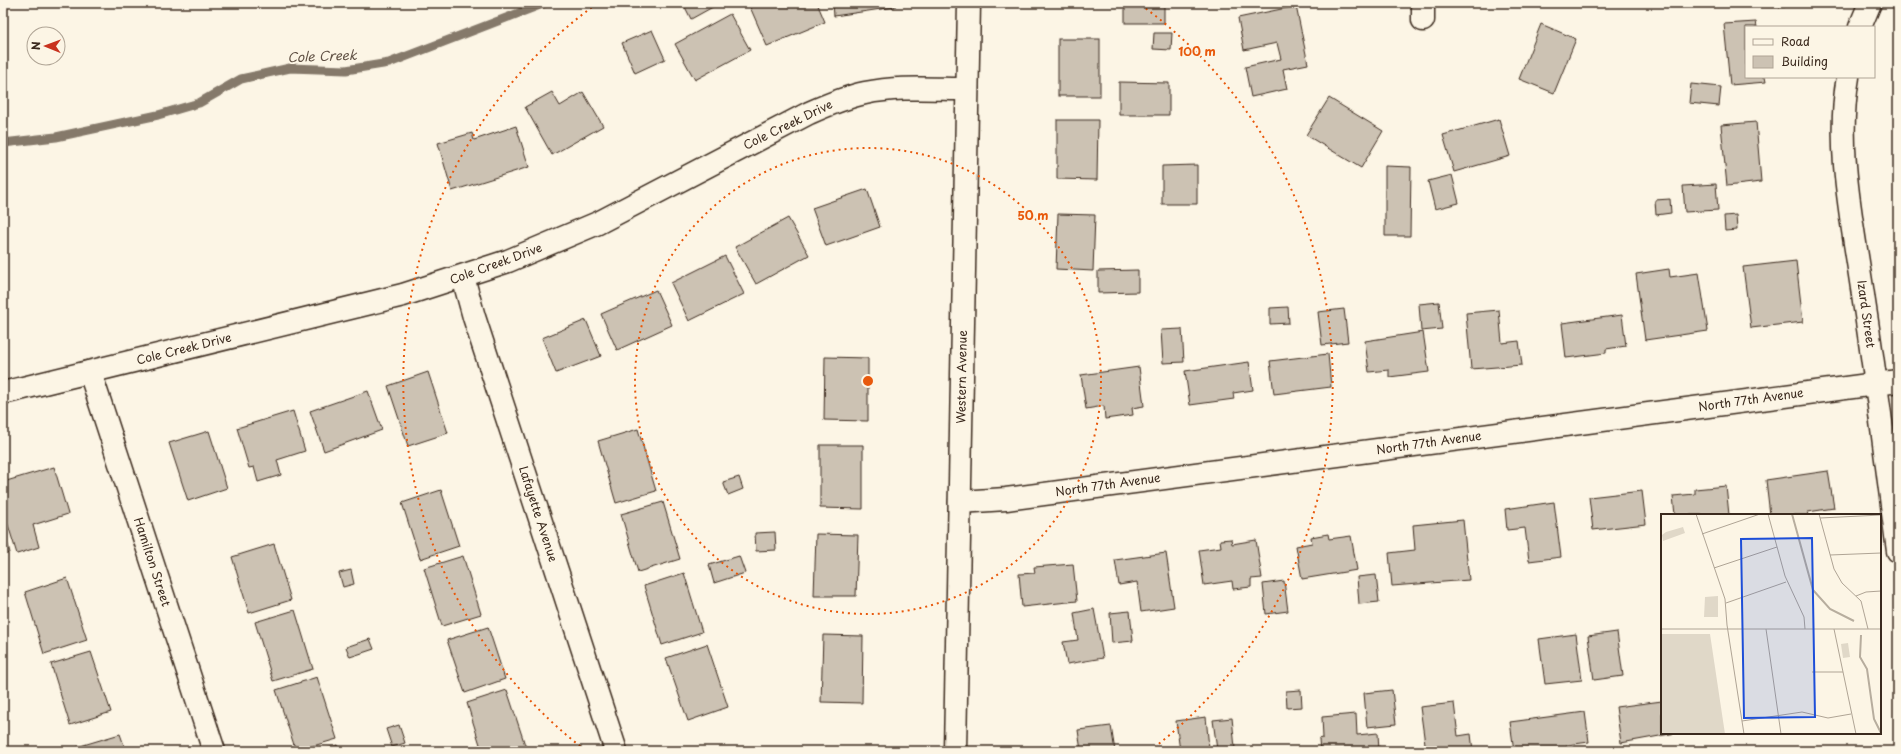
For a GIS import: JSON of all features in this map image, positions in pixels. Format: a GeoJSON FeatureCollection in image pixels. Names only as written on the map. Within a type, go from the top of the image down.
{"type":"FeatureCollection","features":[{"type":"Feature","properties":{"kind":"street","name":"Western Avenue"},"geometry":{"type":"LineString","coordinates":[[955,751],[968,3]]}},
{"type":"Feature","properties":{"kind":"street"},"geometry":{"type":"LineString","coordinates":[[1860,26],[1870,3]]}},
{"type":"Feature","properties":{"kind":"street","name":"Izard Street"},"geometry":{"type":"LineString","coordinates":[[1848,78],[1844,100],[1843,141],[1852,218],[1898,551]]}},
{"type":"Feature","properties":{"kind":"street","name":"Cole Creek Drive"},"geometry":{"type":"LineString","coordinates":[[3,393],[403,295],[463,277],[508,262],[598,223],[834,102],[865,93],[889,90],[967,89]]}},
{"type":"Feature","properties":{"kind":"street","name":"Lafayette Avenue"},"geometry":{"type":"LineString","coordinates":[[463,277],[474,317],[616,751]]}},
{"type":"Feature","properties":{"kind":"street","name":"Hamilton Street"},"geometry":{"type":"LineString","coordinates":[[90,372],[214,751]]}},
{"type":"Feature","properties":{"kind":"street","name":"North 77th Avenue"},"geometry":{"type":"LineString","coordinates":[[960,502],[1014,498],[1898,381]]}},
{"type":"Feature","properties":{"kind":"building"},"geometry":{"type":"Polygon","coordinates":[[[683,3],[720,3],[691,19],[683,3]]]}},
{"type":"Feature","properties":{"kind":"building"},"geometry":{"type":"Polygon","coordinates":[[[759,3],[817,3],[825,22],[767,46],[750,7],[759,3]]]}},
{"type":"Feature","properties":{"kind":"building"},"geometry":{"type":"Polygon","coordinates":[[[833,3],[895,3],[895,7],[834,16],[833,3]]]}},
{"type":"Feature","properties":{"kind":"building"},"geometry":{"type":"Polygon","coordinates":[[[1125,3],[1164,3],[1164,23],[1125,23],[1125,3]]]}},
{"type":"Feature","properties":{"kind":"building"},"geometry":{"type":"Polygon","coordinates":[[[1702,3],[1785,3],[1785,7],[1702,6],[1702,3]]]}},
{"type":"Feature","properties":{"kind":"building"},"geometry":{"type":"Polygon","coordinates":[[[1296,6],[1308,64],[1283,69],[1287,89],[1251,97],[1245,67],[1281,59],[1277,43],[1244,50],[1238,18],[1296,6]]]}},
{"type":"Feature","properties":{"kind":"building"},"geometry":{"type":"Polygon","coordinates":[[[730,14],[750,50],[695,80],[675,44],[730,14]]]}},
{"type":"Feature","properties":{"kind":"building"},"geometry":{"type":"Polygon","coordinates":[[[1756,22],[1757,26],[1745,26],[1745,78],[1765,78],[1766,82],[1730,85],[1724,24],[1756,22]]]}},
{"type":"Feature","properties":{"kind":"building"},"geometry":{"type":"Polygon","coordinates":[[[1541,24],[1576,39],[1554,93],[1519,79],[1541,24]]]}},
{"type":"Feature","properties":{"kind":"building"},"geometry":{"type":"Polygon","coordinates":[[[652,30],[665,59],[635,73],[622,43],[652,30]]]}},
{"type":"Feature","properties":{"kind":"building"},"geometry":{"type":"Polygon","coordinates":[[[1154,33],[1172,33],[1171,50],[1153,49],[1154,33]]]}},
{"type":"Feature","properties":{"kind":"building"},"geometry":{"type":"Polygon","coordinates":[[[1058,39],[1100,39],[1100,96],[1058,96],[1058,39]]]}},
{"type":"Feature","properties":{"kind":"building"},"geometry":{"type":"Polygon","coordinates":[[[1119,82],[1169,83],[1169,115],[1119,115],[1119,82]]]}},
{"type":"Feature","properties":{"kind":"building"},"geometry":{"type":"Polygon","coordinates":[[[1691,84],[1721,87],[1719,106],[1689,103],[1691,84]]]}},
{"type":"Feature","properties":{"kind":"building"},"geometry":{"type":"Polygon","coordinates":[[[552,92],[560,106],[583,92],[603,126],[552,155],[525,107],[552,92]]]}},
{"type":"Feature","properties":{"kind":"building"},"geometry":{"type":"Polygon","coordinates":[[[1329,98],[1383,131],[1361,168],[1306,135],[1329,98]]]}},
{"type":"Feature","properties":{"kind":"building"},"geometry":{"type":"Polygon","coordinates":[[[1499,119],[1510,156],[1454,172],[1443,135],[1499,119]]]}},
{"type":"Feature","properties":{"kind":"building"},"geometry":{"type":"Polygon","coordinates":[[[1057,120],[1098,120],[1097,180],[1057,179],[1057,120]]]}},
{"type":"Feature","properties":{"kind":"building"},"geometry":{"type":"Polygon","coordinates":[[[1756,122],[1761,182],[1727,186],[1721,125],[1756,122]]]}},
{"type":"Feature","properties":{"kind":"building"},"geometry":{"type":"Polygon","coordinates":[[[516,126],[529,167],[452,191],[438,143],[472,133],[474,140],[516,126]]]}},
{"type":"Feature","properties":{"kind":"building"},"geometry":{"type":"Polygon","coordinates":[[[1197,165],[1197,204],[1162,204],[1162,166],[1197,165]]]}},
{"type":"Feature","properties":{"kind":"building"},"geometry":{"type":"Polygon","coordinates":[[[1385,166],[1411,167],[1410,236],[1385,236],[1385,166]]]}},
{"type":"Feature","properties":{"kind":"building"},"geometry":{"type":"Polygon","coordinates":[[[1452,175],[1459,203],[1435,209],[1428,181],[1452,175]]]}},
{"type":"Feature","properties":{"kind":"building"},"geometry":{"type":"Polygon","coordinates":[[[1716,184],[1718,210],[1685,212],[1683,186],[1716,184]]]}},
{"type":"Feature","properties":{"kind":"building"},"geometry":{"type":"Polygon","coordinates":[[[867,189],[880,227],[826,246],[812,208],[867,189]]]}},
{"type":"Feature","properties":{"kind":"building"},"geometry":{"type":"Polygon","coordinates":[[[1670,199],[1671,213],[1656,215],[1655,200],[1670,199]]]}},
{"type":"Feature","properties":{"kind":"building"},"geometry":{"type":"Polygon","coordinates":[[[1058,214],[1095,215],[1093,271],[1056,269],[1058,214]]]}},
{"type":"Feature","properties":{"kind":"building"},"geometry":{"type":"Polygon","coordinates":[[[1736,215],[1737,230],[1725,231],[1724,216],[1736,215]]]}},
{"type":"Feature","properties":{"kind":"building"},"geometry":{"type":"Polygon","coordinates":[[[788,218],[809,255],[756,284],[735,247],[788,218]]]}},
{"type":"Feature","properties":{"kind":"building"},"geometry":{"type":"Polygon","coordinates":[[[725,256],[744,294],[689,321],[671,283],[725,256]]]}},
{"type":"Feature","properties":{"kind":"building"},"geometry":{"type":"Polygon","coordinates":[[[1796,261],[1803,322],[1751,328],[1743,267],[1796,261]]]}},
{"type":"Feature","properties":{"kind":"building"},"geometry":{"type":"Polygon","coordinates":[[[1669,269],[1670,277],[1699,273],[1708,331],[1645,340],[1636,274],[1669,269]]]}},
{"type":"Feature","properties":{"kind":"building"},"geometry":{"type":"Polygon","coordinates":[[[1138,270],[1138,292],[1098,293],[1098,271],[1138,270]]]}},
{"type":"Feature","properties":{"kind":"building"},"geometry":{"type":"Polygon","coordinates":[[[656,290],[672,325],[617,350],[601,314],[656,290]]]}},
{"type":"Feature","properties":{"kind":"building"},"geometry":{"type":"Polygon","coordinates":[[[1439,302],[1442,329],[1421,331],[1419,304],[1439,302]]]}},
{"type":"Feature","properties":{"kind":"building"},"geometry":{"type":"Polygon","coordinates":[[[1288,307],[1289,323],[1270,324],[1270,308],[1288,307]]]}},
{"type":"Feature","properties":{"kind":"building"},"geometry":{"type":"Polygon","coordinates":[[[1344,309],[1348,342],[1322,345],[1318,312],[1344,309]]]}},
{"type":"Feature","properties":{"kind":"building"},"geometry":{"type":"Polygon","coordinates":[[[1499,310],[1502,343],[1519,341],[1522,365],[1471,369],[1466,313],[1499,310]]]}},
{"type":"Feature","properties":{"kind":"building"},"geometry":{"type":"Polygon","coordinates":[[[1622,315],[1626,346],[1606,349],[1606,353],[1566,358],[1562,323],[1622,315]]]}},
{"type":"Feature","properties":{"kind":"building"},"geometry":{"type":"Polygon","coordinates":[[[586,320],[601,356],[556,373],[542,338],[586,320]]]}},
{"type":"Feature","properties":{"kind":"building"},"geometry":{"type":"Polygon","coordinates":[[[1182,329],[1184,362],[1163,363],[1161,330],[1182,329]]]}},
{"type":"Feature","properties":{"kind":"building"},"geometry":{"type":"Polygon","coordinates":[[[1423,332],[1429,372],[1389,377],[1389,370],[1369,372],[1365,341],[1423,332]]]}},
{"type":"Feature","properties":{"kind":"building"},"geometry":{"type":"Polygon","coordinates":[[[1328,354],[1331,387],[1274,394],[1270,361],[1328,354]]]}},
{"type":"Feature","properties":{"kind":"building"},"geometry":{"type":"Polygon","coordinates":[[[825,357],[868,358],[868,421],[824,420],[825,357]]]}},
{"type":"Feature","properties":{"kind":"building"},"geometry":{"type":"Polygon","coordinates":[[[1249,362],[1253,390],[1233,393],[1234,399],[1190,405],[1185,371],[1249,362]]]}},
{"type":"Feature","properties":{"kind":"building"},"geometry":{"type":"Polygon","coordinates":[[[1139,367],[1144,406],[1132,408],[1133,415],[1105,419],[1104,406],[1086,409],[1081,375],[1139,367]]]}},
{"type":"Feature","properties":{"kind":"building"},"geometry":{"type":"Polygon","coordinates":[[[428,372],[448,433],[408,446],[388,386],[428,372]]]}},
{"type":"Feature","properties":{"kind":"building"},"geometry":{"type":"Polygon","coordinates":[[[368,391],[382,430],[324,451],[310,411],[368,391]]]}},
{"type":"Feature","properties":{"kind":"building"},"geometry":{"type":"Polygon","coordinates":[[[293,411],[305,451],[277,460],[281,475],[258,482],[254,467],[249,468],[237,428],[293,411]]]}},
{"type":"Feature","properties":{"kind":"building"},"geometry":{"type":"Polygon","coordinates":[[[638,429],[656,491],[616,503],[598,441],[638,429]]]}},
{"type":"Feature","properties":{"kind":"building"},"geometry":{"type":"Polygon","coordinates":[[[209,431],[227,488],[188,501],[169,443],[209,431]]]}},
{"type":"Feature","properties":{"kind":"building"},"geometry":{"type":"Polygon","coordinates":[[[820,445],[863,445],[863,509],[820,508],[820,445]]]}},
{"type":"Feature","properties":{"kind":"building"},"geometry":{"type":"Polygon","coordinates":[[[54,467],[68,514],[33,525],[39,547],[17,554],[3,509],[3,482],[54,467]]]}},
{"type":"Feature","properties":{"kind":"building"},"geometry":{"type":"Polygon","coordinates":[[[1828,471],[1834,508],[1808,512],[1809,514],[1770,514],[1766,480],[1828,471]]]}},
{"type":"Feature","properties":{"kind":"building"},"geometry":{"type":"Polygon","coordinates":[[[739,477],[743,489],[728,495],[723,482],[739,477]]]}},
{"type":"Feature","properties":{"kind":"building"},"geometry":{"type":"Polygon","coordinates":[[[1726,486],[1729,514],[1675,514],[1673,496],[1695,494],[1695,489],[1726,486]]]}},
{"type":"Feature","properties":{"kind":"building"},"geometry":{"type":"Polygon","coordinates":[[[441,490],[459,546],[420,559],[402,503],[441,490]]]}},
{"type":"Feature","properties":{"kind":"building"},"geometry":{"type":"Polygon","coordinates":[[[1642,491],[1646,524],[1593,530],[1589,497],[1642,491]]]}},
{"type":"Feature","properties":{"kind":"building"},"geometry":{"type":"Polygon","coordinates":[[[663,502],[680,559],[638,572],[621,514],[663,502]]]}},
{"type":"Feature","properties":{"kind":"building"},"geometry":{"type":"Polygon","coordinates":[[[1554,502],[1561,557],[1529,561],[1525,528],[1507,530],[1505,509],[1554,502]]]}},
{"type":"Feature","properties":{"kind":"building"},"geometry":{"type":"Polygon","coordinates":[[[1463,520],[1469,580],[1392,586],[1389,553],[1415,550],[1413,525],[1463,520]]]}},
{"type":"Feature","properties":{"kind":"building"},"geometry":{"type":"Polygon","coordinates":[[[775,532],[776,550],[756,551],[755,533],[775,532]]]}},
{"type":"Feature","properties":{"kind":"building"},"geometry":{"type":"Polygon","coordinates":[[[816,534],[858,535],[856,596],[814,596],[816,534]]]}},
{"type":"Feature","properties":{"kind":"building"},"geometry":{"type":"Polygon","coordinates":[[[1328,534],[1329,539],[1351,536],[1357,570],[1302,579],[1296,546],[1312,543],[1311,537],[1328,534]]]}},
{"type":"Feature","properties":{"kind":"building"},"geometry":{"type":"Polygon","coordinates":[[[6,537],[10,553],[3,555],[3,538],[6,537]]]}},
{"type":"Feature","properties":{"kind":"building"},"geometry":{"type":"Polygon","coordinates":[[[1231,539],[1232,544],[1256,540],[1262,578],[1251,579],[1251,587],[1233,589],[1232,581],[1204,585],[1199,550],[1221,547],[1220,540],[1231,539]]]}},
{"type":"Feature","properties":{"kind":"building"},"geometry":{"type":"Polygon","coordinates":[[[274,544],[291,600],[249,613],[232,557],[274,544]]]}},
{"type":"Feature","properties":{"kind":"building"},"geometry":{"type":"Polygon","coordinates":[[[1166,553],[1174,607],[1141,612],[1137,582],[1119,585],[1115,560],[1166,553]]]}},
{"type":"Feature","properties":{"kind":"building"},"geometry":{"type":"Polygon","coordinates":[[[463,556],[481,614],[442,626],[424,568],[463,556]]]}},
{"type":"Feature","properties":{"kind":"building"},"geometry":{"type":"Polygon","coordinates":[[[739,556],[745,573],[714,583],[709,565],[739,556]]]}},
{"type":"Feature","properties":{"kind":"building"},"geometry":{"type":"Polygon","coordinates":[[[1073,564],[1077,601],[1022,607],[1019,574],[1035,573],[1034,567],[1073,564]]]}},
{"type":"Feature","properties":{"kind":"building"},"geometry":{"type":"Polygon","coordinates":[[[351,570],[354,584],[343,587],[339,573],[351,570]]]}},
{"type":"Feature","properties":{"kind":"building"},"geometry":{"type":"Polygon","coordinates":[[[684,573],[702,632],[662,645],[644,586],[684,573]]]}},
{"type":"Feature","properties":{"kind":"building"},"geometry":{"type":"Polygon","coordinates":[[[1376,575],[1379,602],[1359,604],[1357,577],[1376,575]]]}},
{"type":"Feature","properties":{"kind":"building"},"geometry":{"type":"Polygon","coordinates":[[[67,578],[87,640],[44,654],[25,592],[67,578]]]}},
{"type":"Feature","properties":{"kind":"building"},"geometry":{"type":"Polygon","coordinates":[[[1284,581],[1288,611],[1266,614],[1263,584],[1284,581]]]}},
{"type":"Feature","properties":{"kind":"building"},"geometry":{"type":"Polygon","coordinates":[[[1094,609],[1103,658],[1067,664],[1063,642],[1078,640],[1074,613],[1094,609]]]}},
{"type":"Feature","properties":{"kind":"building"},"geometry":{"type":"Polygon","coordinates":[[[295,610],[313,669],[273,681],[255,622],[295,610]]]}},
{"type":"Feature","properties":{"kind":"building"},"geometry":{"type":"Polygon","coordinates":[[[1130,611],[1133,641],[1112,643],[1110,613],[1130,611]]]}},
{"type":"Feature","properties":{"kind":"building"},"geometry":{"type":"Polygon","coordinates":[[[488,627],[505,679],[465,693],[447,640],[488,627]]]}},
{"type":"Feature","properties":{"kind":"building"},"geometry":{"type":"Polygon","coordinates":[[[1617,632],[1623,676],[1594,680],[1588,636],[1617,632]]]}},
{"type":"Feature","properties":{"kind":"building"},"geometry":{"type":"Polygon","coordinates":[[[1576,634],[1582,680],[1545,684],[1539,639],[1576,634]]]}},
{"type":"Feature","properties":{"kind":"building"},"geometry":{"type":"Polygon","coordinates":[[[823,635],[863,636],[862,703],[821,702],[823,635]]]}},
{"type":"Feature","properties":{"kind":"building"},"geometry":{"type":"Polygon","coordinates":[[[370,639],[374,649],[350,657],[346,647],[370,639]]]}},
{"type":"Feature","properties":{"kind":"building"},"geometry":{"type":"Polygon","coordinates":[[[707,644],[728,707],[688,721],[666,658],[707,644]]]}},
{"type":"Feature","properties":{"kind":"building"},"geometry":{"type":"Polygon","coordinates":[[[91,652],[111,712],[70,725],[51,664],[91,652]]]}},
{"type":"Feature","properties":{"kind":"building"},"geometry":{"type":"Polygon","coordinates":[[[317,677],[337,739],[296,751],[276,690],[317,677]]]}},
{"type":"Feature","properties":{"kind":"building"},"geometry":{"type":"Polygon","coordinates":[[[507,690],[527,751],[482,751],[467,703],[507,690]]]}},
{"type":"Feature","properties":{"kind":"building"},"geometry":{"type":"Polygon","coordinates":[[[1301,690],[1302,707],[1287,708],[1286,691],[1301,690]]]}},
{"type":"Feature","properties":{"kind":"building"},"geometry":{"type":"Polygon","coordinates":[[[1392,690],[1396,724],[1367,727],[1364,693],[1392,690]]]}},
{"type":"Feature","properties":{"kind":"building"},"geometry":{"type":"Polygon","coordinates":[[[1661,701],[1661,734],[1670,734],[1621,743],[1616,707],[1661,701]]]}},
{"type":"Feature","properties":{"kind":"building"},"geometry":{"type":"Polygon","coordinates":[[[1454,703],[1458,736],[1471,734],[1473,751],[1426,751],[1420,707],[1454,703]]]}},
{"type":"Feature","properties":{"kind":"building"},"geometry":{"type":"Polygon","coordinates":[[[1585,712],[1589,742],[1567,745],[1568,749],[1552,751],[1514,751],[1510,722],[1585,712]]]}},
{"type":"Feature","properties":{"kind":"building"},"geometry":{"type":"Polygon","coordinates":[[[1356,714],[1357,735],[1378,733],[1379,751],[1320,751],[1319,739],[1323,738],[1322,717],[1356,714]]]}},
{"type":"Feature","properties":{"kind":"building"},"geometry":{"type":"Polygon","coordinates":[[[1206,717],[1209,748],[1180,751],[1176,721],[1206,717]]]}},
{"type":"Feature","properties":{"kind":"building"},"geometry":{"type":"Polygon","coordinates":[[[1232,718],[1235,748],[1217,750],[1213,720],[1232,718]]]}},
{"type":"Feature","properties":{"kind":"building"},"geometry":{"type":"Polygon","coordinates":[[[399,725],[405,743],[392,747],[386,729],[399,725]]]}},
{"type":"Feature","properties":{"kind":"building"},"geometry":{"type":"Polygon","coordinates":[[[1111,726],[1115,751],[1081,751],[1078,730],[1111,726]]]}},
{"type":"Feature","properties":{"kind":"building"},"geometry":{"type":"Polygon","coordinates":[[[120,734],[126,751],[79,751],[77,747],[120,734]]]}},
{"type":"Feature","properties":{"kind":"building"},"geometry":{"type":"Polygon","coordinates":[[[338,745],[340,751],[319,751],[338,745]]]}},
{"type":"Feature","properties":{"kind":"waterway","name":"Cole Creek"},"geometry":{"type":"LineString","coordinates":[[3,143],[56,137],[158,115],[199,103],[241,79],[290,68],[346,70],[389,63],[545,3]]}}]}
